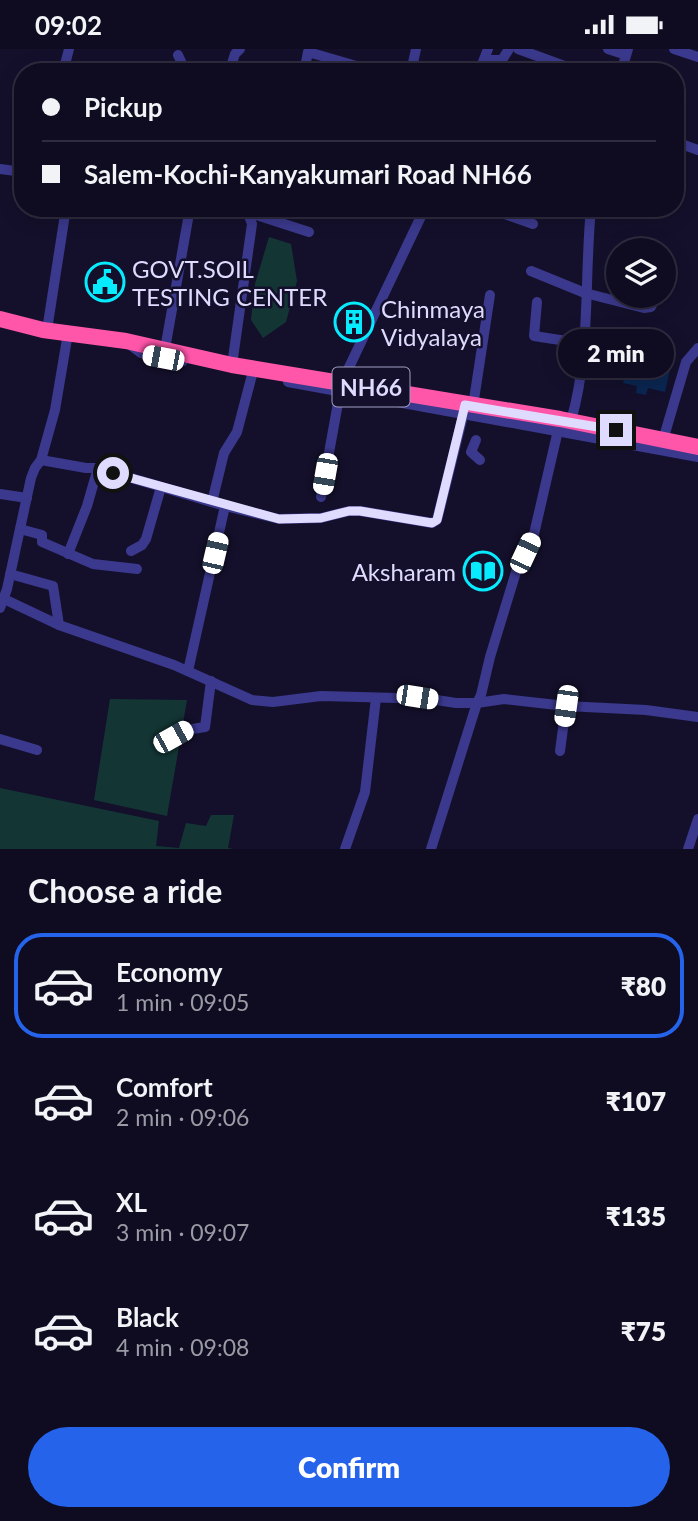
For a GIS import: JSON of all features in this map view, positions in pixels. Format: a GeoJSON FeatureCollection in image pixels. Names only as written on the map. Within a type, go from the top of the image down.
{"type":"FeatureCollection","features":[{"type":"Feature","properties":{"kind":"highway","name":"NH66"},"geometry":{"type":"LineString","coordinates":[[0,319],[45,330],[126,341],[341,387],[698,447]]}},
{"type":"Feature","properties":{"kind":"highway","name":"NH66"},"geometry":{"type":"LineString","coordinates":[[0,330],[45,330]]}},
{"type":"Feature","properties":{"kind":"street"},"geometry":{"type":"LineString","coordinates":[[486,54],[502,60],[509,49]]}},
{"type":"Feature","properties":{"kind":"street"},"geometry":{"type":"LineString","coordinates":[[519,49],[532,51],[560,63]]}},
{"type":"Feature","properties":{"kind":"street"},"geometry":{"type":"LineString","coordinates":[[608,49],[627,52]]}},
{"type":"Feature","properties":{"kind":"street"},"geometry":{"type":"LineString","coordinates":[[674,49],[698,57]]}},
{"type":"Feature","properties":{"kind":"street"},"geometry":{"type":"LineString","coordinates":[[306,63],[308,52],[346,63]]}},
{"type":"Feature","properties":{"kind":"street"},"geometry":{"type":"LineString","coordinates":[[178,55],[182,63]]}},
{"type":"Feature","properties":{"kind":"street"},"geometry":{"type":"LineString","coordinates":[[45,330],[64,217]]}},
{"type":"Feature","properties":{"kind":"street"},"geometry":{"type":"LineString","coordinates":[[165,349],[188,217]]}},
{"type":"Feature","properties":{"kind":"street"},"geometry":{"type":"LineString","coordinates":[[232,365],[252,224],[250,217]]}},
{"type":"Feature","properties":{"kind":"street"},"geometry":{"type":"LineString","coordinates":[[264,217],[309,232]]}},
{"type":"Feature","properties":{"kind":"street"},"geometry":{"type":"LineString","coordinates":[[275,221],[276,217]]}},
{"type":"Feature","properties":{"kind":"street"},"geometry":{"type":"LineString","coordinates":[[321,497],[341,387],[421,217]]}},
{"type":"Feature","properties":{"kind":"street"},"geometry":{"type":"LineString","coordinates":[[515,217],[533,223]]}},
{"type":"Feature","properties":{"kind":"street"},"geometry":{"type":"LineString","coordinates":[[431,849],[481,695],[489,657],[516,572],[534,534],[586,344],[585,293],[590,217]]}},
{"type":"Feature","properties":{"kind":"street"},"geometry":{"type":"LineString","coordinates":[[531,271],[585,293],[606,298]]}},
{"type":"Feature","properties":{"kind":"street"},"geometry":{"type":"LineString","coordinates":[[41,460],[98,468],[279,519],[321,518],[360,511],[435,522],[467,408],[490,295]]}},
{"type":"Feature","properties":{"kind":"street"},"geometry":{"type":"LineString","coordinates":[[537,302],[534,335],[586,344]]}},
{"type":"Feature","properties":{"kind":"street"},"geometry":{"type":"LineString","coordinates":[[68,333],[55,409],[41,460],[34,467],[3,596],[59,625],[188,671],[261,702],[320,696],[417,697],[456,703],[504,699],[566,706],[646,710],[698,717]]}},
{"type":"Feature","properties":{"kind":"street"},"geometry":{"type":"LineString","coordinates":[[126,341],[141,353],[252,375],[341,387]]}},
{"type":"Feature","properties":{"kind":"street"},"geometry":{"type":"LineString","coordinates":[[663,440],[686,362],[698,348]]}},
{"type":"Feature","properties":{"kind":"street"},"geometry":{"type":"LineString","coordinates":[[212,502],[224,453],[237,432],[252,375]]}},
{"type":"Feature","properties":{"kind":"street"},"geometry":{"type":"LineString","coordinates":[[563,424],[698,457]]}},
{"type":"Feature","properties":{"kind":"street"},"geometry":{"type":"LineString","coordinates":[[476,440],[471,452],[480,460]]}},
{"type":"Feature","properties":{"kind":"street"},"geometry":{"type":"LineString","coordinates":[[68,554],[87,506],[98,468]]}},
{"type":"Feature","properties":{"kind":"street"},"geometry":{"type":"LineString","coordinates":[[131,551],[142,545],[146,539],[161,487]]}},
{"type":"Feature","properties":{"kind":"street"},"geometry":{"type":"LineString","coordinates":[[0,494],[27,498]]}},
{"type":"Feature","properties":{"kind":"street"},"geometry":{"type":"LineString","coordinates":[[188,671],[226,506]]}},
{"type":"Feature","properties":{"kind":"street"},"geometry":{"type":"LineString","coordinates":[[20,529],[42,535],[42,542],[93,564],[137,569]]}},
{"type":"Feature","properties":{"kind":"street"},"geometry":{"type":"LineString","coordinates":[[10,574],[53,586],[59,625]]}},
{"type":"Feature","properties":{"kind":"street"},"geometry":{"type":"LineString","coordinates":[[161,744],[186,730],[205,727],[211,681]]}},
{"type":"Feature","properties":{"kind":"street"},"geometry":{"type":"LineString","coordinates":[[345,849],[365,792],[376,698]]}},
{"type":"Feature","properties":{"kind":"street"},"geometry":{"type":"LineString","coordinates":[[560,751],[566,706]]}},
{"type":"Feature","properties":{"kind":"street"},"geometry":{"type":"LineString","coordinates":[[0,739],[37,750]]}},
{"type":"Feature","properties":{"kind":"street"},"geometry":{"type":"LineString","coordinates":[[688,849],[698,819]]}},
{"type":"Feature","properties":{"kind":"green space"},"geometry":{"type":"Polygon","coordinates":[[[269,237],[291,244],[297,281],[286,322],[263,338],[251,320],[255,284],[269,237]]]}},
{"type":"Feature","properties":{"kind":"green space"},"geometry":{"type":"Polygon","coordinates":[[[110,699],[187,700],[167,816],[94,800],[110,699]]]}},
{"type":"Feature","properties":{"kind":"green space"},"geometry":{"type":"Polygon","coordinates":[[[0,788],[159,821],[156,846],[179,848],[186,823],[206,826],[211,815],[234,815],[228,848],[233,849],[0,849],[0,788]]]}},
{"type":"Feature","properties":{"kind":"water"},"geometry":{"type":"Polygon","coordinates":[[[631,348],[673,357],[665,392],[648,388],[646,395],[636,393],[637,386],[623,383],[631,348]]]}},
{"type":"Feature","properties":{"kind":"place","name":"GOVT.SOIL TESTING CENTER"},"geometry":{"type":"Point","coordinates":[105,282]}},
{"type":"Feature","properties":{"kind":"place","name":"Chinmaya Vidyalaya"},"geometry":{"type":"Point","coordinates":[354,322]}},
{"type":"Feature","properties":{"kind":"place","name":"Aksharam"},"geometry":{"type":"Point","coordinates":[483,571]}},
{"type":"Feature","properties":{"kind":"route"},"geometry":{"type":"LineString","coordinates":[[113,473],[279,519],[321,518],[360,511],[432,523],[437,520],[465,405],[616,430]]}}]}
